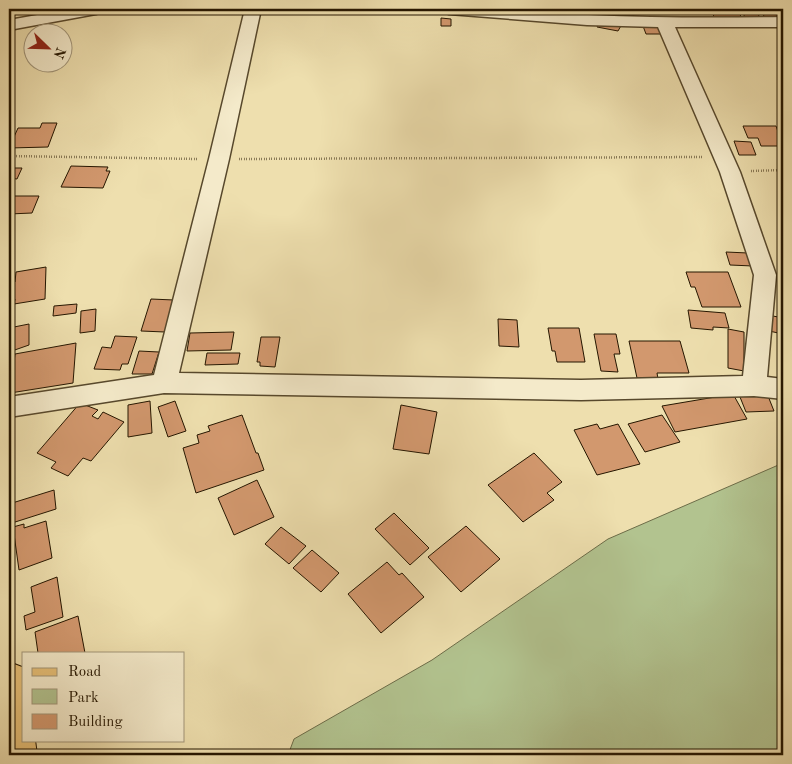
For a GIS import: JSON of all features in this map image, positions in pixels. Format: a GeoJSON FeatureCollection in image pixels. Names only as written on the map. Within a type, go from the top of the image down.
{"type":"FeatureCollection","features":[{"type":"Feature","properties":{"kind":"main road"},"geometry":{"type":"LineString","coordinates":[[9,680],[18,755]]}},
{"type":"Feature","properties":{"kind":"street"},"geometry":{"type":"LineString","coordinates":[[9,25],[96,9]]}},
{"type":"Feature","properties":{"kind":"street"},"geometry":{"type":"LineString","coordinates":[[164,383],[219,159],[253,9]]}},
{"type":"Feature","properties":{"kind":"street"},"geometry":{"type":"LineString","coordinates":[[449,9],[588,20],[664,20],[688,23],[783,22]]}},
{"type":"Feature","properties":{"kind":"street"},"geometry":{"type":"LineString","coordinates":[[664,20],[694,9]]}},
{"type":"Feature","properties":{"kind":"street"},"geometry":{"type":"LineString","coordinates":[[664,20],[726,165],[765,275],[754,386]]}},
{"type":"Feature","properties":{"kind":"street"},"geometry":{"type":"LineString","coordinates":[[9,407],[164,383],[581,390],[754,386],[783,389]]}},
{"type":"Feature","properties":{"kind":"path"},"geometry":{"type":"LineString","coordinates":[[9,156],[726,165],[783,170]]}},
{"type":"Feature","properties":{"kind":"green space"},"geometry":{"type":"Polygon","coordinates":[[[783,463],[783,755],[288,755],[294,739],[432,660],[608,539],[783,463]]]}},
{"type":"Feature","properties":{"kind":"building"},"geometry":{"type":"Polygon","coordinates":[[[29,9],[58,9],[57,12],[27,14],[29,9]]]}},
{"type":"Feature","properties":{"kind":"building"},"geometry":{"type":"Polygon","coordinates":[[[562,9],[580,9],[581,14],[563,14],[562,9]]]}},
{"type":"Feature","properties":{"kind":"building"},"geometry":{"type":"Polygon","coordinates":[[[583,9],[624,9],[623,14],[583,9]]]}},
{"type":"Feature","properties":{"kind":"building"},"geometry":{"type":"Polygon","coordinates":[[[758,9],[783,9],[783,16],[765,17],[758,9]]]}},
{"type":"Feature","properties":{"kind":"building"},"geometry":{"type":"Polygon","coordinates":[[[737,10],[742,18],[716,19],[711,12],[737,10]]]}},
{"type":"Feature","properties":{"kind":"building"},"geometry":{"type":"Polygon","coordinates":[[[742,12],[756,12],[760,17],[745,17],[742,12]]]}},
{"type":"Feature","properties":{"kind":"building"},"geometry":{"type":"Polygon","coordinates":[[[441,18],[451,19],[451,26],[441,26],[441,18]]]}},
{"type":"Feature","properties":{"kind":"building"},"geometry":{"type":"Polygon","coordinates":[[[600,21],[622,24],[618,31],[597,27],[600,21]]]}},
{"type":"Feature","properties":{"kind":"building"},"geometry":{"type":"Polygon","coordinates":[[[643,26],[660,26],[663,34],[646,34],[643,26]]]}},
{"type":"Feature","properties":{"kind":"building"},"geometry":{"type":"Polygon","coordinates":[[[42,123],[57,123],[48,147],[9,148],[18,128],[40,128],[42,123]]]}},
{"type":"Feature","properties":{"kind":"building"},"geometry":{"type":"Polygon","coordinates":[[[743,126],[776,126],[783,146],[761,146],[758,138],[748,138],[743,126]]]}},
{"type":"Feature","properties":{"kind":"building"},"geometry":{"type":"Polygon","coordinates":[[[734,141],[751,142],[756,155],[739,155],[734,141]]]}},
{"type":"Feature","properties":{"kind":"building"},"geometry":{"type":"Polygon","coordinates":[[[71,166],[108,167],[106,171],[110,171],[103,188],[61,187],[71,166]]]}},
{"type":"Feature","properties":{"kind":"building"},"geometry":{"type":"Polygon","coordinates":[[[9,168],[22,168],[17,179],[9,178],[9,168]]]}},
{"type":"Feature","properties":{"kind":"building"},"geometry":{"type":"Polygon","coordinates":[[[9,196],[39,196],[32,213],[9,214],[9,196]]]}},
{"type":"Feature","properties":{"kind":"building"},"geometry":{"type":"Polygon","coordinates":[[[726,252],[748,253],[753,266],[730,265],[726,252]]]}},
{"type":"Feature","properties":{"kind":"building"},"geometry":{"type":"Polygon","coordinates":[[[46,267],[45,299],[14,304],[15,299],[9,300],[9,283],[15,282],[16,272],[46,267]]]}},
{"type":"Feature","properties":{"kind":"building"},"geometry":{"type":"Polygon","coordinates":[[[686,272],[728,272],[741,307],[702,307],[695,287],[691,287],[686,272]]]}},
{"type":"Feature","properties":{"kind":"building"},"geometry":{"type":"Polygon","coordinates":[[[151,299],[174,300],[165,332],[141,331],[151,299]]]}},
{"type":"Feature","properties":{"kind":"building"},"geometry":{"type":"Polygon","coordinates":[[[14,300],[14,312],[9,313],[9,301],[14,300]]]}},
{"type":"Feature","properties":{"kind":"building"},"geometry":{"type":"Polygon","coordinates":[[[77,304],[76,313],[53,316],[54,306],[77,304]]]}},
{"type":"Feature","properties":{"kind":"building"},"geometry":{"type":"Polygon","coordinates":[[[96,309],[95,331],[80,333],[81,311],[96,309]]]}},
{"type":"Feature","properties":{"kind":"building"},"geometry":{"type":"Polygon","coordinates":[[[688,310],[725,313],[729,328],[713,327],[713,330],[691,328],[688,310]]]}},
{"type":"Feature","properties":{"kind":"building"},"geometry":{"type":"Polygon","coordinates":[[[768,315],[783,318],[783,334],[769,331],[768,315]]]}},
{"type":"Feature","properties":{"kind":"building"},"geometry":{"type":"Polygon","coordinates":[[[498,319],[517,320],[519,347],[499,346],[498,319]]]}},
{"type":"Feature","properties":{"kind":"building"},"geometry":{"type":"Polygon","coordinates":[[[29,324],[29,345],[9,352],[9,328],[29,324]]]}},
{"type":"Feature","properties":{"kind":"building"},"geometry":{"type":"Polygon","coordinates":[[[548,328],[579,328],[585,362],[557,362],[555,351],[552,351],[548,328]]]}},
{"type":"Feature","properties":{"kind":"building"},"geometry":{"type":"Polygon","coordinates":[[[728,329],[744,332],[744,371],[728,368],[728,329]]]}},
{"type":"Feature","properties":{"kind":"building"},"geometry":{"type":"Polygon","coordinates":[[[234,332],[231,350],[187,351],[190,333],[234,332]]]}},
{"type":"Feature","properties":{"kind":"building"},"geometry":{"type":"Polygon","coordinates":[[[594,334],[616,334],[620,354],[614,354],[618,372],[601,371],[594,334]]]}},
{"type":"Feature","properties":{"kind":"building"},"geometry":{"type":"Polygon","coordinates":[[[115,336],[137,337],[128,364],[122,364],[120,370],[94,369],[102,347],[111,348],[115,336]]]}},
{"type":"Feature","properties":{"kind":"building"},"geometry":{"type":"Polygon","coordinates":[[[261,337],[280,337],[275,367],[260,366],[260,362],[257,362],[261,337]]]}},
{"type":"Feature","properties":{"kind":"building"},"geometry":{"type":"Polygon","coordinates":[[[629,341],[680,341],[689,373],[657,373],[658,379],[637,378],[629,341]]]}},
{"type":"Feature","properties":{"kind":"building"},"geometry":{"type":"Polygon","coordinates":[[[76,343],[73,383],[10,393],[15,354],[76,343]]]}},
{"type":"Feature","properties":{"kind":"building"},"geometry":{"type":"Polygon","coordinates":[[[139,351],[159,352],[152,374],[132,374],[139,351]]]}},
{"type":"Feature","properties":{"kind":"building"},"geometry":{"type":"Polygon","coordinates":[[[207,353],[240,353],[238,364],[205,365],[207,353]]]}},
{"type":"Feature","properties":{"kind":"building"},"geometry":{"type":"Polygon","coordinates":[[[766,391],[774,411],[746,412],[738,392],[766,391]]]}},
{"type":"Feature","properties":{"kind":"building"},"geometry":{"type":"Polygon","coordinates":[[[733,394],[747,419],[675,432],[662,406],[733,394]]]}},
{"type":"Feature","properties":{"kind":"building"},"geometry":{"type":"Polygon","coordinates":[[[150,401],[152,433],[128,437],[128,405],[150,401]]]}},
{"type":"Feature","properties":{"kind":"building"},"geometry":{"type":"Polygon","coordinates":[[[175,401],[186,431],[168,437],[158,407],[175,401]]]}},
{"type":"Feature","properties":{"kind":"building"},"geometry":{"type":"Polygon","coordinates":[[[80,403],[98,410],[92,416],[98,419],[103,412],[124,422],[91,461],[83,458],[68,476],[51,468],[56,462],[37,453],[80,403]]]}},
{"type":"Feature","properties":{"kind":"building"},"geometry":{"type":"Polygon","coordinates":[[[401,405],[437,412],[429,454],[393,449],[401,405]]]}},
{"type":"Feature","properties":{"kind":"building"},"geometry":{"type":"Polygon","coordinates":[[[242,415],[264,470],[196,493],[183,448],[199,443],[197,435],[210,431],[208,426],[242,415]]]}},
{"type":"Feature","properties":{"kind":"building"},"geometry":{"type":"Polygon","coordinates":[[[662,415],[680,442],[645,452],[628,424],[662,415]]]}},
{"type":"Feature","properties":{"kind":"building"},"geometry":{"type":"Polygon","coordinates":[[[597,424],[600,429],[618,424],[640,464],[597,475],[574,430],[597,424]]]}},
{"type":"Feature","properties":{"kind":"building"},"geometry":{"type":"Polygon","coordinates":[[[534,453],[562,482],[547,493],[554,500],[523,522],[488,485],[534,453]]]}},
{"type":"Feature","properties":{"kind":"building"},"geometry":{"type":"Polygon","coordinates":[[[257,480],[274,517],[234,535],[218,498],[257,480]]]}},
{"type":"Feature","properties":{"kind":"building"},"geometry":{"type":"Polygon","coordinates":[[[54,490],[56,509],[12,523],[9,504],[54,490]]]}},
{"type":"Feature","properties":{"kind":"building"},"geometry":{"type":"Polygon","coordinates":[[[394,513],[429,548],[410,565],[375,529],[394,513]]]}},
{"type":"Feature","properties":{"kind":"building"},"geometry":{"type":"Polygon","coordinates":[[[46,521],[52,558],[19,570],[13,527],[24,524],[24,528],[46,521]]]}},
{"type":"Feature","properties":{"kind":"building"},"geometry":{"type":"Polygon","coordinates":[[[466,526],[500,559],[461,592],[428,557],[466,526]]]}},
{"type":"Feature","properties":{"kind":"building"},"geometry":{"type":"Polygon","coordinates":[[[281,527],[306,546],[289,564],[265,544],[281,527]]]}},
{"type":"Feature","properties":{"kind":"building"},"geometry":{"type":"Polygon","coordinates":[[[312,550],[339,573],[321,592],[293,568],[312,550]]]}},
{"type":"Feature","properties":{"kind":"building"},"geometry":{"type":"Polygon","coordinates":[[[387,562],[399,575],[402,573],[424,597],[381,633],[348,594],[387,562]]]}},
{"type":"Feature","properties":{"kind":"building"},"geometry":{"type":"Polygon","coordinates":[[[57,577],[63,617],[26,630],[24,616],[35,612],[31,587],[57,577]]]}},
{"type":"Feature","properties":{"kind":"building"},"geometry":{"type":"Polygon","coordinates":[[[78,616],[85,652],[38,652],[35,632],[78,616]]]}}]}
